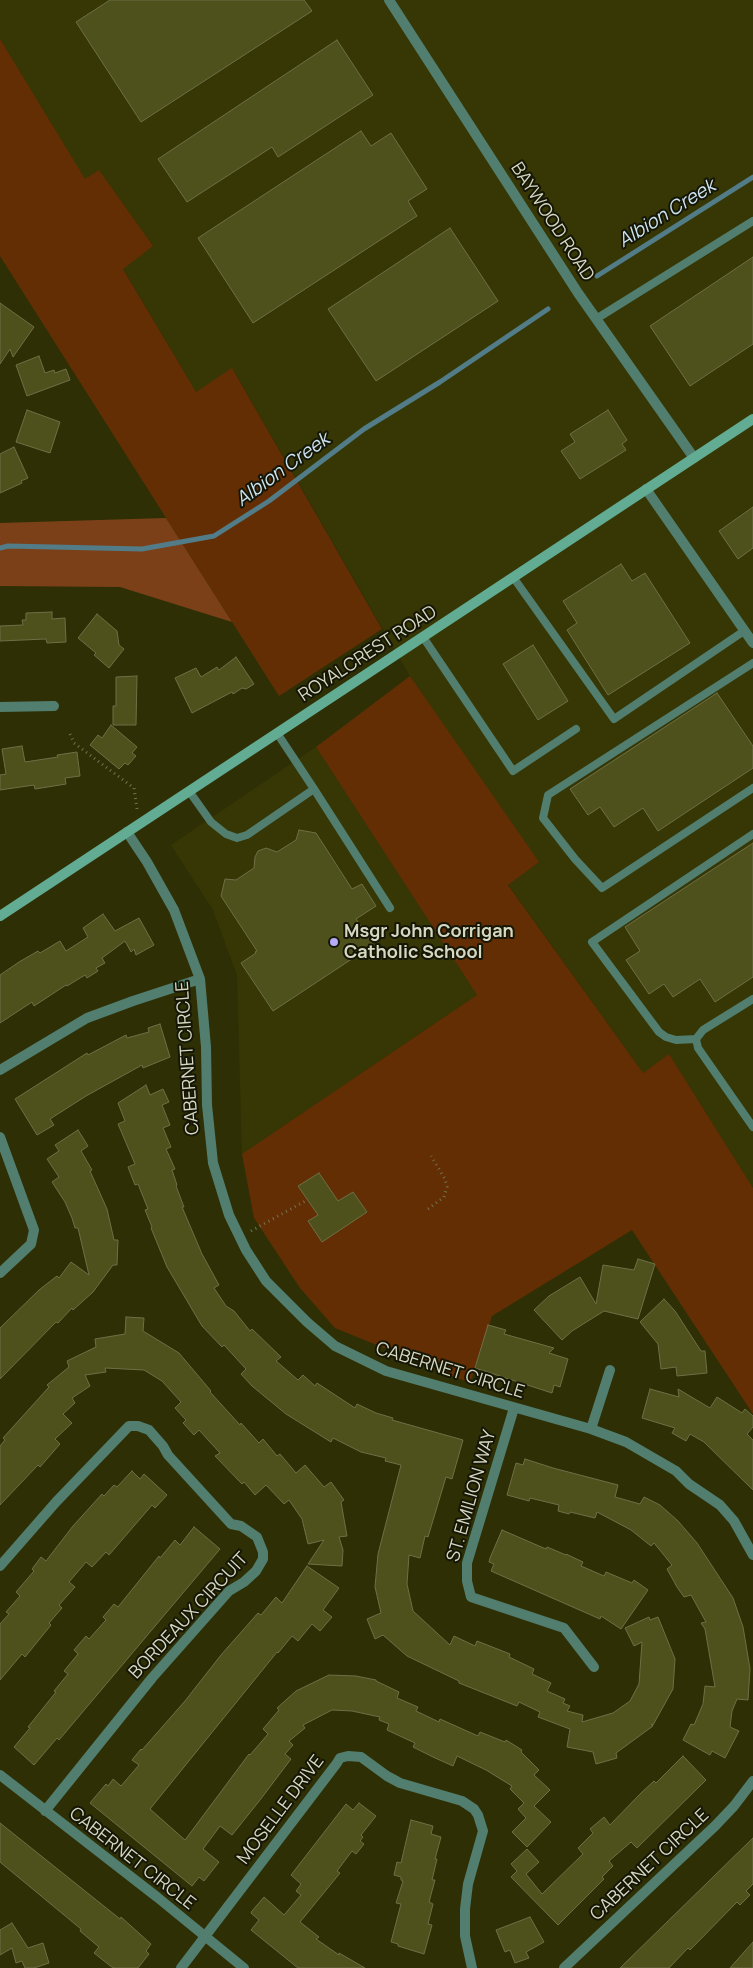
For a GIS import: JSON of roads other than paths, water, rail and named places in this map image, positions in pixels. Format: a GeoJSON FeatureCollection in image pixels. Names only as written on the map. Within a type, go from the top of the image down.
{"type":"FeatureCollection","features":[{"type":"Feature","properties":{"kind":"street","name":"BAYWOOD ROAD"},"geometry":{"type":"LineString","coordinates":[[389,0],[596,319],[694,458]]}},
{"type":"Feature","properties":{"kind":"street","name":"ROYALCREST ROAD"},"geometry":{"type":"LineString","coordinates":[[0,916],[753,419]]}},
{"type":"Feature","properties":{"kind":"street"},"geometry":{"type":"LineString","coordinates":[[646,489],[753,644]]}},
{"type":"Feature","properties":{"kind":"street"},"geometry":{"type":"LineString","coordinates":[[0,707],[54,706]]}},
{"type":"Feature","properties":{"kind":"street","name":"CABERNET CIRCLE"},"geometry":{"type":"LineString","coordinates":[[127,832],[147,862],[174,910],[200,979],[206,1046],[207,1105],[212,1163],[229,1215],[246,1250],[266,1281],[307,1322],[335,1346],[386,1371],[591,1429],[626,1442],[676,1471],[689,1484],[720,1506],[734,1521],[753,1554]]}},
{"type":"Feature","properties":{"kind":"street"},"geometry":{"type":"LineString","coordinates":[[0,1070],[87,1018],[133,1000],[200,979]]}},
{"type":"Feature","properties":{"kind":"street"},"geometry":{"type":"LineString","coordinates":[[0,1137],[34,1230],[30,1244],[0,1273]]}},
{"type":"Feature","properties":{"kind":"street"},"geometry":{"type":"LineString","coordinates":[[591,1429],[610,1370]]}},
{"type":"Feature","properties":{"kind":"street","name":"ST. EMILION WAY"},"geometry":{"type":"LineString","coordinates":[[514,1408],[467,1563],[467,1581],[472,1597],[564,1628],[594,1667]]}},
{"type":"Feature","properties":{"kind":"street","name":"BORDEAUX CIRCUIT"},"geometry":{"type":"LineString","coordinates":[[0,1566],[56,1502],[128,1426],[138,1426],[149,1430],[168,1455],[231,1524],[241,1526],[256,1537],[263,1552],[263,1560],[256,1571],[244,1582],[229,1590],[152,1678],[45,1811]]}},
{"type":"Feature","properties":{"kind":"street","name":"MOSELLE DRIVE"},"geometry":{"type":"LineString","coordinates":[[181,1968],[340,1758],[348,1756],[357,1756],[400,1783],[462,1801],[474,1809],[478,1815],[483,1831],[468,1884],[465,1909],[465,1936],[472,1968]]}},
{"type":"Feature","properties":{"kind":"street","name":"CABERNET CIRCLE"},"geometry":{"type":"LineString","coordinates":[[0,1775],[157,1897],[244,1968]]}},
{"type":"Feature","properties":{"kind":"street","name":"CABERNET CIRCLE"},"geometry":{"type":"LineString","coordinates":[[564,1968],[715,1826],[734,1806],[753,1781]]}},
{"type":"Feature","properties":{"kind":"lane"},"geometry":{"type":"LineString","coordinates":[[596,319],[752,222]]}},
{"type":"Feature","properties":{"kind":"lane"},"geometry":{"type":"LineString","coordinates":[[512,577],[614,719],[744,631]]}},
{"type":"Feature","properties":{"kind":"lane"},"geometry":{"type":"LineString","coordinates":[[422,637],[514,771],[576,729]]}},
{"type":"Feature","properties":{"kind":"lane"},"geometry":{"type":"LineString","coordinates":[[753,663],[548,795],[543,818],[574,859],[602,888],[753,788]]}},
{"type":"Feature","properties":{"kind":"lane"},"geometry":{"type":"LineString","coordinates":[[277,733],[390,908]]}},
{"type":"Feature","properties":{"kind":"lane"},"geometry":{"type":"LineString","coordinates":[[189,791],[211,822],[226,834],[237,838],[247,835],[314,790]]}},
{"type":"Feature","properties":{"kind":"lane"},"geometry":{"type":"LineString","coordinates":[[753,834],[592,942],[659,1032],[666,1037],[676,1040],[696,1039],[704,1030],[753,999]]}},
{"type":"Feature","properties":{"kind":"lane"},"geometry":{"type":"LineString","coordinates":[[696,1039],[698,1048],[753,1127]]}},
{"type":"Feature","properties":{"kind":"waterway","name":"Albion Creek"},"geometry":{"type":"LineString","coordinates":[[597,276],[753,177]]}},
{"type":"Feature","properties":{"kind":"waterway","name":"Albion Creek"},"geometry":{"type":"LineString","coordinates":[[0,548],[8,546],[142,549],[214,536],[269,501],[364,429],[440,382],[548,309]]}},
{"type":"Feature","properties":{"kind":"place","name":"Msgr John Corrigan Catholic School"},"geometry":{"type":"Point","coordinates":[334,942]}}]}
